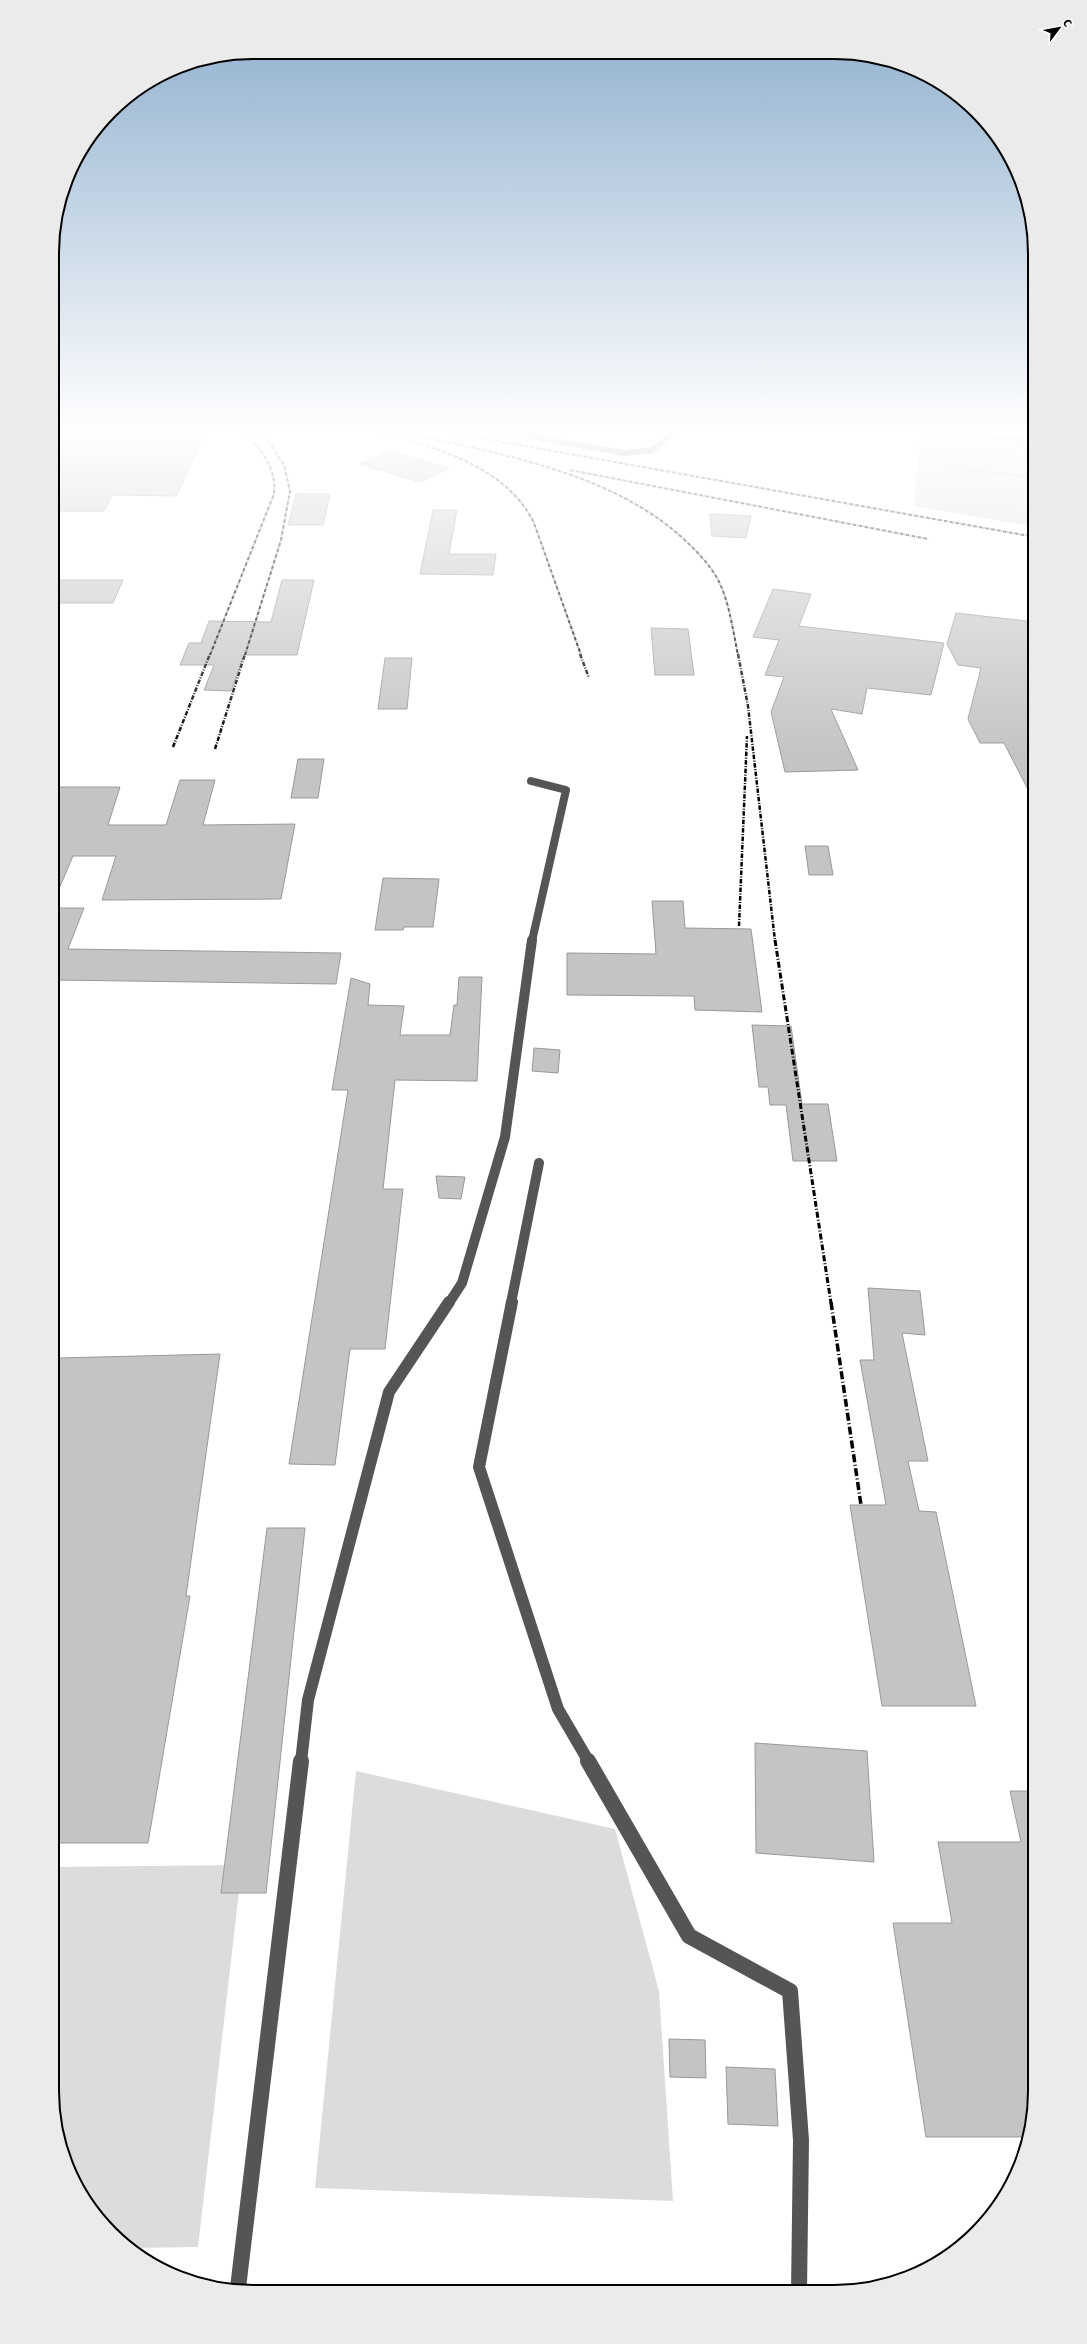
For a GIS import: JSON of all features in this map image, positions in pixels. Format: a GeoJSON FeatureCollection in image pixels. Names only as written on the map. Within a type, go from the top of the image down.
{"type":"FeatureCollection","features":[{"type":"Feature","properties":{"kind":"lane"},"geometry":{"type":"LineString","coordinates":[[238,2285],[308,1700],[389,1392],[462,1283],[505,1137],[535,920],[566,790],[531,781]]}},
{"type":"Feature","properties":{"kind":"lane"},"geometry":{"type":"LineString","coordinates":[[539,1163],[479,1467],[558,1709],[689,1936],[790,1991],[801,2140],[800,2285]]}},
{"type":"Feature","properties":{"kind":"shaded area"},"geometry":{"type":"Polygon","coordinates":[[[356,1771],[615,1829],[659,1991],[673,2201],[315,2188],[356,1771]]]}},
{"type":"Feature","properties":{"kind":"shaded area"},"geometry":{"type":"Polygon","coordinates":[[[242,1865],[198,2247],[139,2248],[135,2245],[107,2219],[99,2209],[79,2177],[69,2153],[59,2104],[59,1867],[242,1865]]]}},
{"type":"Feature","properties":{"kind":"building"},"geometry":{"type":"Polygon","coordinates":[[[427,538],[452,538],[449,554],[496,554],[493,575],[420,574],[427,538]]]}},
{"type":"Feature","properties":{"kind":"building"},"geometry":{"type":"Polygon","coordinates":[[[59,580],[123,580],[113,603],[59,603],[59,580]]]}},
{"type":"Feature","properties":{"kind":"building"},"geometry":{"type":"Polygon","coordinates":[[[282,580],[314,580],[297,655],[244,655],[231,691],[204,690],[214,665],[180,665],[189,643],[201,643],[209,621],[271,622],[282,580]]]}},
{"type":"Feature","properties":{"kind":"building"},"geometry":{"type":"Polygon","coordinates":[[[773,589],[811,594],[799,626],[944,643],[931,695],[867,688],[862,714],[831,709],[858,770],[785,772],[771,712],[784,677],[765,675],[779,640],[753,637],[773,589]]]}},
{"type":"Feature","properties":{"kind":"building"},"geometry":{"type":"Polygon","coordinates":[[[956,613],[1028,621],[1028,789],[1004,743],[980,743],[968,719],[981,668],[958,665],[947,644],[956,613]]]}},
{"type":"Feature","properties":{"kind":"building"},"geometry":{"type":"Polygon","coordinates":[[[651,628],[688,629],[694,675],[655,675],[651,628]]]}},
{"type":"Feature","properties":{"kind":"building"},"geometry":{"type":"Polygon","coordinates":[[[385,658],[412,658],[407,709],[378,709],[385,658]]]}},
{"type":"Feature","properties":{"kind":"building"},"geometry":{"type":"Polygon","coordinates":[[[298,759],[324,759],[318,798],[291,798],[298,759]]]}},
{"type":"Feature","properties":{"kind":"building"},"geometry":{"type":"Polygon","coordinates":[[[180,780],[215,780],[203,825],[295,824],[281,899],[102,900],[116,856],[73,856],[59,889],[59,787],[120,787],[108,825],[166,825],[180,780]]]}},
{"type":"Feature","properties":{"kind":"building"},"geometry":{"type":"Polygon","coordinates":[[[805,846],[828,846],[833,875],[809,875],[805,846]]]}},
{"type":"Feature","properties":{"kind":"building"},"geometry":{"type":"Polygon","coordinates":[[[383,878],[439,879],[433,927],[404,927],[403,930],[375,930],[383,878]]]}},
{"type":"Feature","properties":{"kind":"building"},"geometry":{"type":"Polygon","coordinates":[[[652,901],[683,901],[685,928],[751,929],[762,1012],[695,1010],[694,996],[567,995],[567,953],[656,954],[652,901]]]}},
{"type":"Feature","properties":{"kind":"building"},"geometry":{"type":"Polygon","coordinates":[[[59,908],[84,908],[68,949],[341,953],[336,984],[59,980],[59,908]]]}},
{"type":"Feature","properties":{"kind":"building"},"geometry":{"type":"Polygon","coordinates":[[[459,977],[482,977],[477,1081],[395,1080],[383,1189],[403,1189],[385,1349],[350,1349],[335,1465],[289,1464],[348,1090],[332,1090],[351,978],[370,984],[368,1005],[404,1006],[400,1035],[450,1035],[454,1005],[457,1005],[459,977]]]}},
{"type":"Feature","properties":{"kind":"building"},"geometry":{"type":"Polygon","coordinates":[[[752,1025],[791,1026],[802,1104],[828,1104],[837,1161],[793,1161],[786,1105],[770,1105],[768,1087],[759,1087],[752,1025]]]}},
{"type":"Feature","properties":{"kind":"building"},"geometry":{"type":"Polygon","coordinates":[[[534,1048],[560,1050],[558,1073],[532,1071],[534,1048]]]}},
{"type":"Feature","properties":{"kind":"building"},"geometry":{"type":"Polygon","coordinates":[[[436,1176],[465,1177],[461,1199],[439,1198],[436,1176]]]}},
{"type":"Feature","properties":{"kind":"building"},"geometry":{"type":"Polygon","coordinates":[[[868,1288],[920,1291],[925,1335],[902,1333],[928,1461],[908,1461],[919,1511],[936,1512],[976,1706],[882,1706],[850,1505],[886,1505],[860,1360],[874,1360],[868,1288]]]}},
{"type":"Feature","properties":{"kind":"building"},"geometry":{"type":"Polygon","coordinates":[[[220,1354],[186,1596],[190,1596],[148,1843],[59,1843],[59,1358],[220,1354]]]}},
{"type":"Feature","properties":{"kind":"building"},"geometry":{"type":"Polygon","coordinates":[[[267,1528],[305,1528],[266,1893],[221,1893],[267,1528]]]}},
{"type":"Feature","properties":{"kind":"building"},"geometry":{"type":"Polygon","coordinates":[[[755,1743],[867,1751],[874,1862],[756,1853],[755,1743]]]}},
{"type":"Feature","properties":{"kind":"building"},"geometry":{"type":"Polygon","coordinates":[[[1010,1791],[1028,1791],[1028,2104],[1022,2137],[926,2137],[893,1923],[952,1923],[938,1842],[1021,1842],[1010,1791]]]}},
{"type":"Feature","properties":{"kind":"building"},"geometry":{"type":"Polygon","coordinates":[[[669,2039],[705,2040],[706,2078],[670,2077],[669,2039]]]}},
{"type":"Feature","properties":{"kind":"building"},"geometry":{"type":"Polygon","coordinates":[[[726,2067],[775,2069],[778,2126],[728,2124],[726,2067]]]}},
{"type":"Feature","properties":{"kind":"railway"},"geometry":{"type":"LineString","coordinates":[[210,655],[256,538]]}},
{"type":"Feature","properties":{"kind":"railway"},"geometry":{"type":"LineString","coordinates":[[245,655],[281,538]]}},
{"type":"Feature","properties":{"kind":"railway"},"geometry":{"type":"LineString","coordinates":[[539,538],[581,655]]}},
{"type":"Feature","properties":{"kind":"railway"},"geometry":{"type":"LineString","coordinates":[[682,538],[695,550],[717,579],[729,610],[738,655]]}},
{"type":"Feature","properties":{"kind":"railway"},"geometry":{"type":"LineString","coordinates":[[173,747],[210,654]]}},
{"type":"Feature","properties":{"kind":"railway"},"geometry":{"type":"LineString","coordinates":[[215,749],[245,654]]}},
{"type":"Feature","properties":{"kind":"railway"},"geometry":{"type":"LineString","coordinates":[[580,654],[589,678]]}},
{"type":"Feature","properties":{"kind":"railway"},"geometry":{"type":"LineString","coordinates":[[738,654],[748,706],[775,941]]}},
{"type":"Feature","properties":{"kind":"railway"},"geometry":{"type":"LineString","coordinates":[[739,926],[747,736]]}},
{"type":"Feature","properties":{"kind":"railway"},"geometry":{"type":"LineString","coordinates":[[775,940],[831,1303]]}},
{"type":"Feature","properties":{"kind":"railway"},"geometry":{"type":"LineString","coordinates":[[831,1302],[861,1505]]}}]}
